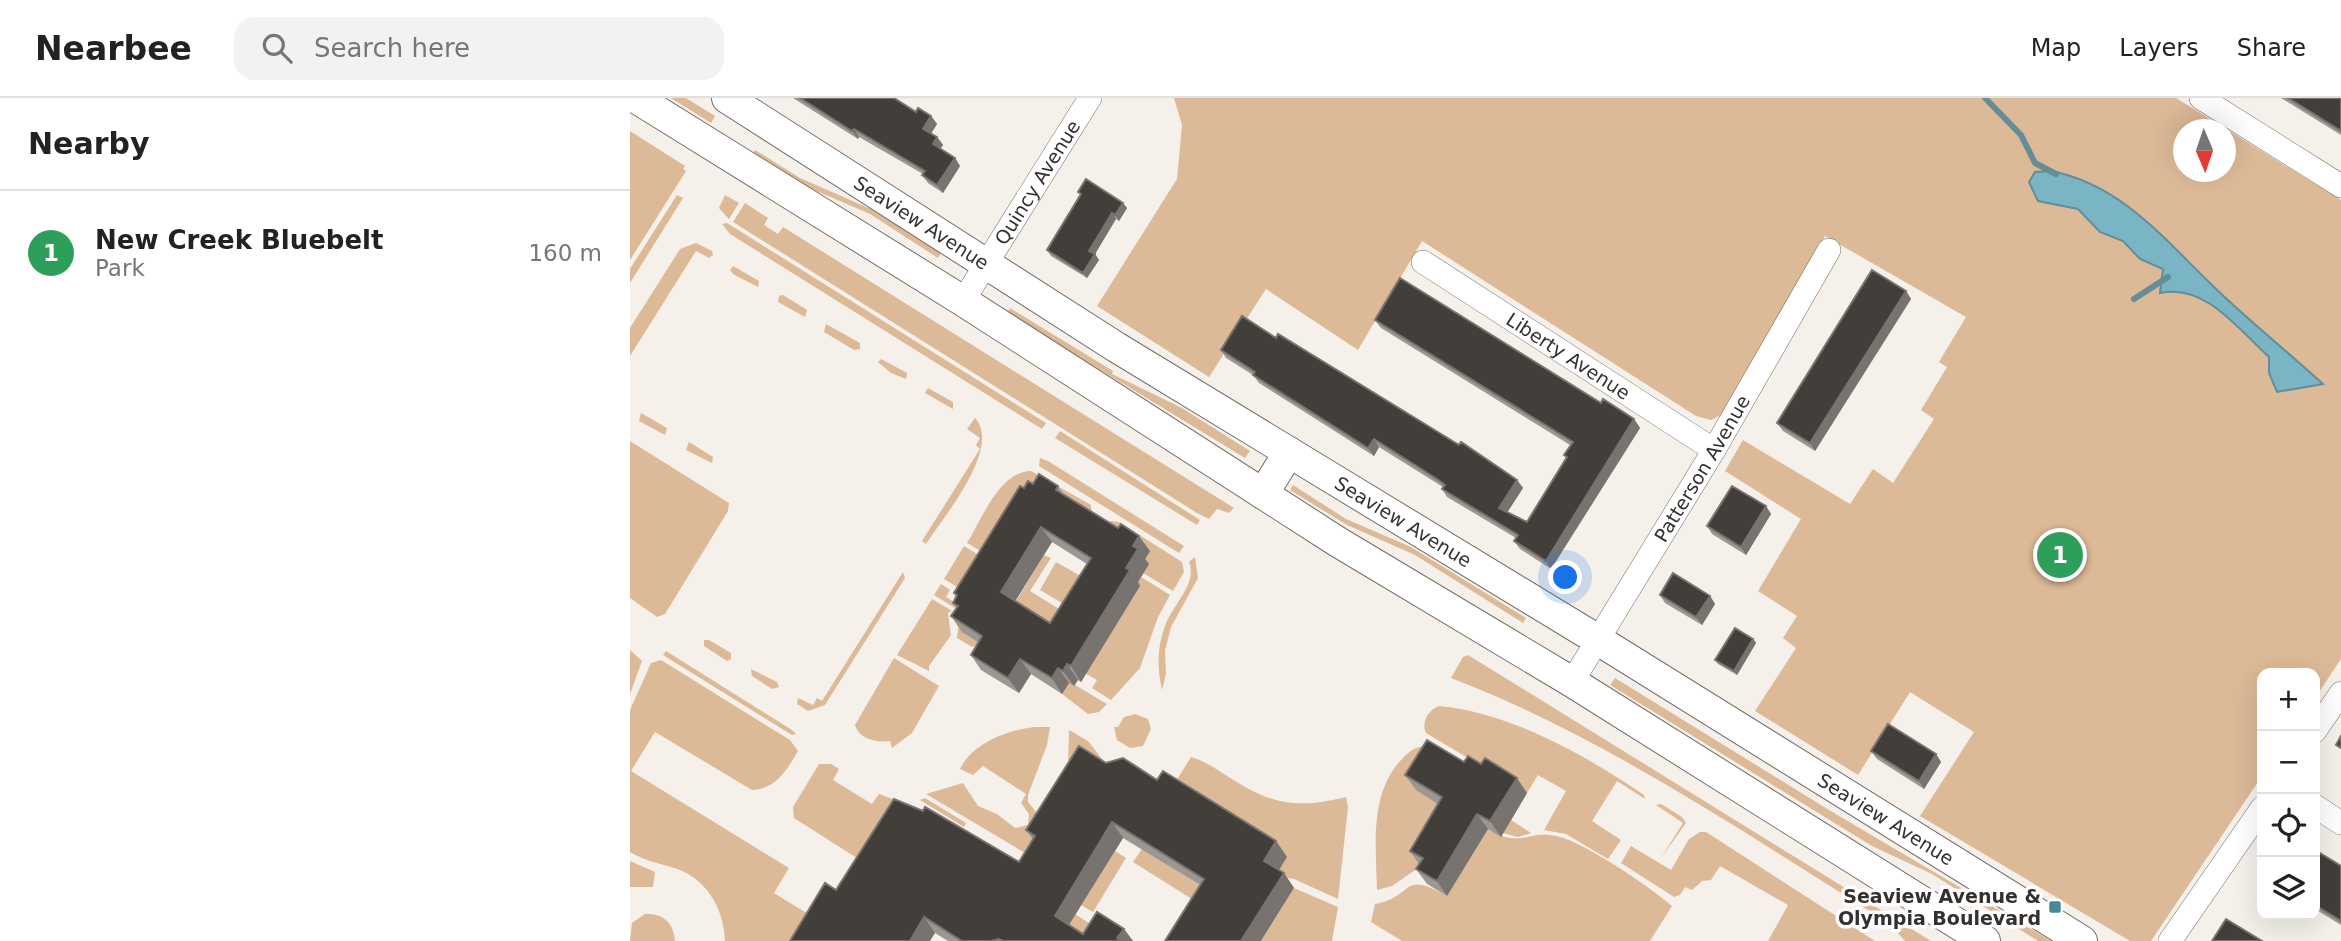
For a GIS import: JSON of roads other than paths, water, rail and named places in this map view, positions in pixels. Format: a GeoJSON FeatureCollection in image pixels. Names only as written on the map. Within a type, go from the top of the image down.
{"type":"FeatureCollection","features":[{"type":"Feature","properties":{"kind":"street"},"geometry":{"type":"LineString","coordinates":[[636,98],[963,301],[1263,494],[1572,682],[1985,941]]}},
{"type":"Feature","properties":{"kind":"street","name":"Seaview Avenue"},"geometry":{"type":"LineString","coordinates":[[727,98],[1116,347],[1598,640],[2082,941]]}},
{"type":"Feature","properties":{"kind":"street","name":"Quincy Avenue"},"geometry":{"type":"LineString","coordinates":[[963,301],[1090,98]]}},
{"type":"Feature","properties":{"kind":"street"},"geometry":{"type":"LineString","coordinates":[[2201,98],[2341,186]]}},
{"type":"Feature","properties":{"kind":"street","name":"Patterson Avenue"},"geometry":{"type":"LineString","coordinates":[[1572,682],[1714,450],[1829,250]]}},
{"type":"Feature","properties":{"kind":"street","name":"Liberty Avenue"},"geometry":{"type":"LineString","coordinates":[[1423,262],[1714,450]]}},
{"type":"Feature","properties":{"kind":"street"},"geometry":{"type":"LineString","coordinates":[[1263,494],[1289,452]]}},
{"type":"Feature","properties":{"kind":"street"},"geometry":{"type":"LineString","coordinates":[[2320,724],[2341,693]]}},
{"type":"Feature","properties":{"kind":"street"},"geometry":{"type":"LineString","coordinates":[[2320,809],[2341,823]]}},
{"type":"Feature","properties":{"kind":"street"},"geometry":{"type":"LineString","coordinates":[[2170,941],[2257,815]]}},
{"type":"Feature","properties":{"kind":"water"},"geometry":{"type":"Polygon","coordinates":[[[2052,171],[2077,178],[2100,189],[2141,217],[2227,300],[2323,384],[2277,392],[2269,373],[2269,357],[2220,311],[2192,295],[2160,293],[2163,269],[2140,259],[2123,241],[2100,232],[2078,209],[2038,201],[2029,182],[2035,172],[2052,171]]]}},
{"type":"Feature","properties":{"kind":"waterway"},"geometry":{"type":"LineString","coordinates":[[1985,98],[2021,135],[2035,163],[2056,174]]}},
{"type":"Feature","properties":{"kind":"waterway"},"geometry":{"type":"LineString","coordinates":[[2134,299],[2168,277]]}},
{"type":"Feature","properties":{"kind":"place","name":"New Creek Bluebelt"},"geometry":{"type":"Point","coordinates":[2060,555]}},
{"type":"Feature","properties":{"kind":"place","name":"Seaview Avenue & Olympia Boulevard"},"geometry":{"type":"Point","coordinates":[2055,907]}}]}
